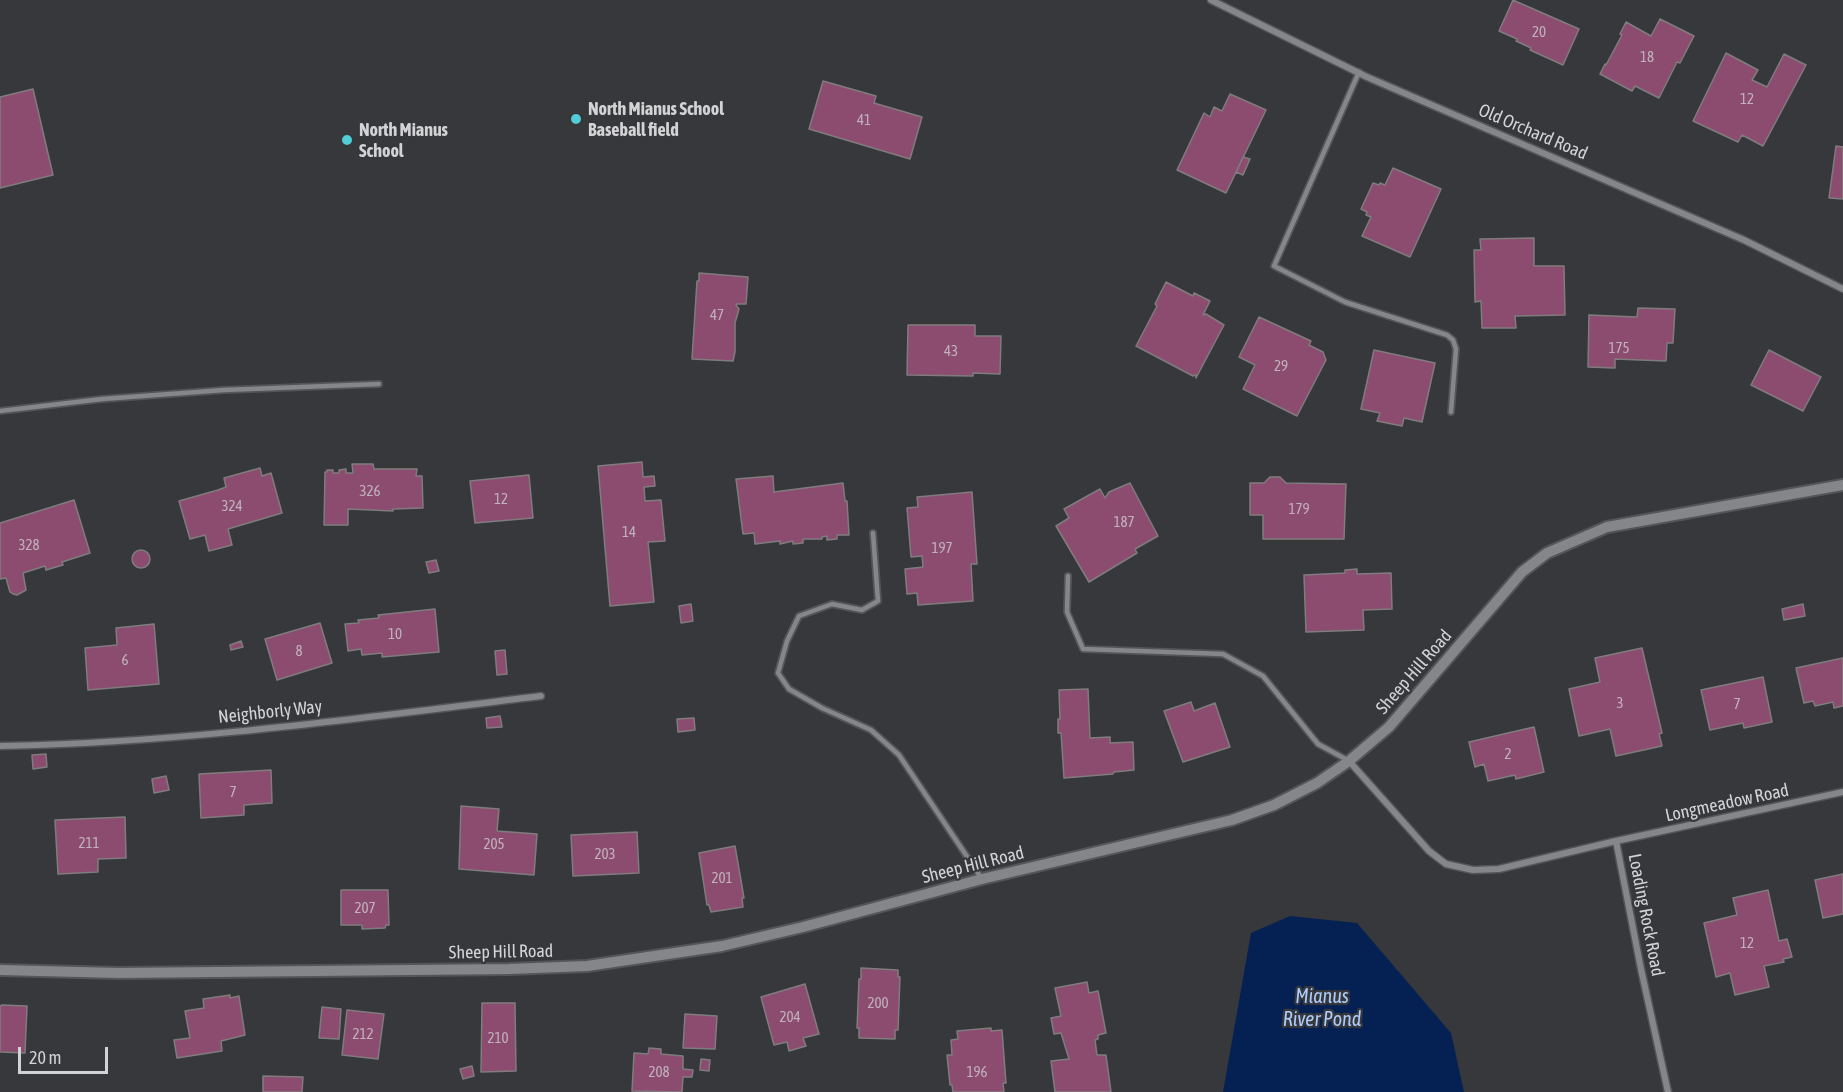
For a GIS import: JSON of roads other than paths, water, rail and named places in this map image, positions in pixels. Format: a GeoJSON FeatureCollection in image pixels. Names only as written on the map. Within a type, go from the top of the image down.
{"type":"FeatureCollection","features":[{"type":"Feature","properties":{"kind":"street","name":"Old Orchard Road"},"geometry":{"type":"LineString","coordinates":[[1211,0],[1359,72],[1744,240],[1843,289]]}},
{"type":"Feature","properties":{"kind":"street","name":"Sheep Hill Road"},"geometry":{"type":"LineString","coordinates":[[0,970],[300,971],[587,966],[745,940],[803,927],[982,879],[1232,820],[1274,805],[1300,792],[1349,761],[1389,727],[1522,572],[1547,553],[1607,526],[1843,485]]}},
{"type":"Feature","properties":{"kind":"street","name":"Neighborly Way"},"geometry":{"type":"LineString","coordinates":[[0,746],[70,745],[297,726],[541,696]]}},
{"type":"Feature","properties":{"kind":"street","name":"Loading Rock Road"},"geometry":{"type":"LineString","coordinates":[[1349,761],[1429,850],[1446,864],[1473,870],[1499,869],[1616,841],[1668,1092]]}},
{"type":"Feature","properties":{"kind":"street","name":"Longmeadow Road"},"geometry":{"type":"LineString","coordinates":[[1616,841],[1843,792]]}},
{"type":"Feature","properties":{"kind":"street"},"geometry":{"type":"LineString","coordinates":[[0,965],[14,970]]}},
{"type":"Feature","properties":{"kind":"lane"},"geometry":{"type":"LineString","coordinates":[[1359,72],[1274,266],[1345,302],[1447,335],[1453,340],[1456,349],[1451,412]]}},
{"type":"Feature","properties":{"kind":"lane"},"geometry":{"type":"LineString","coordinates":[[0,411],[102,399],[224,390],[379,384]]}},
{"type":"Feature","properties":{"kind":"lane"},"geometry":{"type":"LineString","coordinates":[[873,533],[878,601],[862,610],[832,604],[799,616],[787,641],[778,673],[789,689],[822,708],[871,730],[899,755],[982,879]]}},
{"type":"Feature","properties":{"kind":"lane"},"geometry":{"type":"LineString","coordinates":[[1068,576],[1067,612],[1083,649],[1223,654],[1263,676],[1318,744],[1349,761]]}},
{"type":"Feature","properties":{"kind":"water","name":"Mianus River Pond"},"geometry":{"type":"Polygon","coordinates":[[[1290,916],[1357,923],[1451,1033],[1464,1092],[1223,1092],[1251,933],[1290,916]]]}},
{"type":"Feature","properties":{"kind":"place","name":"North Mianus School Baseball field"},"geometry":{"type":"Point","coordinates":[576,119]}},
{"type":"Feature","properties":{"kind":"place","name":"North Mianus School"},"geometry":{"type":"Point","coordinates":[347,140]}}]}
